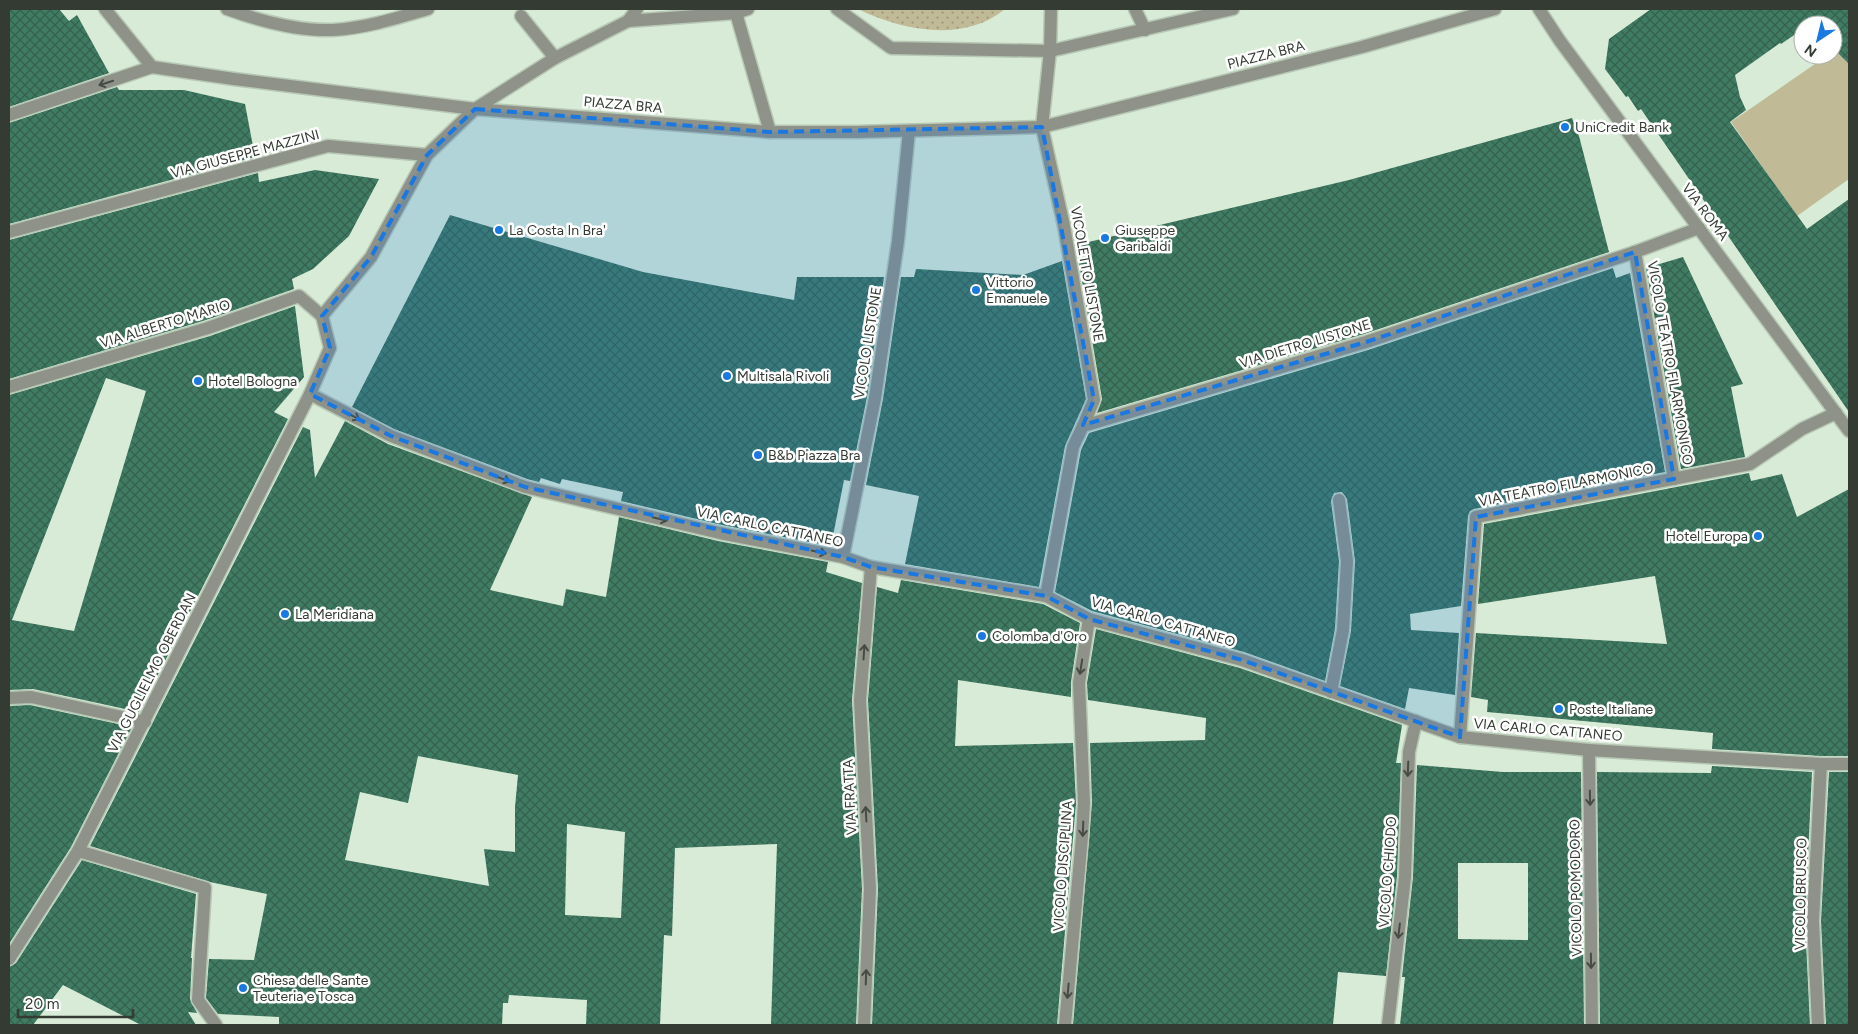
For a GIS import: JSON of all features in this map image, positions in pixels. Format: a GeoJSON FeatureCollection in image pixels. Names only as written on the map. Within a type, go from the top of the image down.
{"type":"FeatureCollection","features":[{"type":"Feature","properties":{"kind":"street"},"geometry":{"type":"LineString","coordinates":[[9,115],[152,67],[105,9]]}},
{"type":"Feature","properties":{"kind":"street"},"geometry":{"type":"LineString","coordinates":[[227,9],[290,26],[333,30],[379,23],[428,9]]}},
{"type":"Feature","properties":{"kind":"street"},"geometry":{"type":"LineString","coordinates":[[628,21],[637,9]]}},
{"type":"Feature","properties":{"kind":"street"},"geometry":{"type":"LineString","coordinates":[[837,9],[891,48],[1050,51],[1233,9]]}},
{"type":"Feature","properties":{"kind":"street"},"geometry":{"type":"LineString","coordinates":[[1042,127],[1050,51],[1051,9]]}},
{"type":"Feature","properties":{"kind":"street"},"geometry":{"type":"LineString","coordinates":[[1135,9],[1145,30]]}},
{"type":"Feature","properties":{"kind":"street","name":"PIAZZA BRA"},"geometry":{"type":"LineString","coordinates":[[152,67],[234,79],[475,108],[770,132],[909,131],[1042,127],[1362,47],[1495,9]]}},
{"type":"Feature","properties":{"kind":"street","name":"VIA ROMA"},"geometry":{"type":"LineString","coordinates":[[1539,9],[1560,41],[1849,431]]}},
{"type":"Feature","properties":{"kind":"street"},"geometry":{"type":"LineString","coordinates":[[322,316],[371,257],[427,155],[475,108],[555,58],[628,21],[740,10],[770,132]]}},
{"type":"Feature","properties":{"kind":"street"},"geometry":{"type":"LineString","coordinates":[[521,16],[555,58]]}},
{"type":"Feature","properties":{"kind":"street","name":"VICOLETTO LISTONE"},"geometry":{"type":"LineString","coordinates":[[1042,127],[1064,226],[1094,400],[1083,426]]}},
{"type":"Feature","properties":{"kind":"street","name":"VICOLO LISTONE"},"geometry":{"type":"LineString","coordinates":[[843,557],[875,398],[897,249],[909,131]]}},
{"type":"Feature","properties":{"kind":"street","name":"VIA GIUSEPPE MAZZINI"},"geometry":{"type":"LineString","coordinates":[[9,232],[328,146],[427,155]]}},
{"type":"Feature","properties":{"kind":"street","name":"VIA DIETRO LISTONE"},"geometry":{"type":"LineString","coordinates":[[1083,426],[1366,342],[1635,252],[1699,228]]}},
{"type":"Feature","properties":{"kind":"street","name":"VICOLO TEATRO FILARMONICO"},"geometry":{"type":"LineString","coordinates":[[1635,252],[1674,479]]}},
{"type":"Feature","properties":{"kind":"street","name":"VIA ALBERTO MARIO"},"geometry":{"type":"LineString","coordinates":[[9,387],[208,328],[299,296],[322,316]]}},
{"type":"Feature","properties":{"kind":"street","name":"VIA GUGLIELMO OBERDAN"},"geometry":{"type":"LineString","coordinates":[[9,960],[78,851],[310,394],[330,348],[322,316]]}},
{"type":"Feature","properties":{"kind":"street","name":"VIA CARLO CATTANEO"},"geometry":{"type":"LineString","coordinates":[[310,394],[392,436],[525,487],[720,533],[843,557],[871,567],[1046,596],[1089,619],[1242,660],[1460,737],[1589,750],[1821,764],[1849,764]]}},
{"type":"Feature","properties":{"kind":"street","name":"VIA TEATRO FILARMONICO"},"geometry":{"type":"LineString","coordinates":[[1460,737],[1476,517],[1750,464],[1802,429],[1836,413]]}},
{"type":"Feature","properties":{"kind":"street"},"geometry":{"type":"LineString","coordinates":[[1046,596],[1073,447],[1083,426]]}},
{"type":"Feature","properties":{"kind":"street"},"geometry":{"type":"LineString","coordinates":[[1331,692],[1343,630],[1347,561],[1339,500]]}},
{"type":"Feature","properties":{"kind":"street","name":"VIA FRATTA"},"geometry":{"type":"LineString","coordinates":[[864,1025],[870,889],[860,700],[871,567]]}},
{"type":"Feature","properties":{"kind":"street","name":"VICOLO DISCIPLINA"},"geometry":{"type":"LineString","coordinates":[[1065,1025],[1084,803],[1079,683],[1089,619]]}},
{"type":"Feature","properties":{"kind":"street"},"geometry":{"type":"LineString","coordinates":[[9,698],[31,697],[144,722]]}},
{"type":"Feature","properties":{"kind":"street","name":"VICOLO CHIODO"},"geometry":{"type":"LineString","coordinates":[[1388,1025],[1406,877],[1409,752],[1416,721]]}},
{"type":"Feature","properties":{"kind":"street","name":"VICOLO POMODORO"},"geometry":{"type":"LineString","coordinates":[[1589,750],[1592,1025]]}},
{"type":"Feature","properties":{"kind":"street","name":"VICOLO BRUSCO"},"geometry":{"type":"LineString","coordinates":[[1818,1025],[1813,921],[1821,764]]}},
{"type":"Feature","properties":{"kind":"street"},"geometry":{"type":"LineString","coordinates":[[78,851],[205,888],[198,1000],[216,1025]]}},
{"type":"Feature","properties":{"kind":"highlighted area"},"geometry":{"type":"Polygon","coordinates":[[[475,109],[770,132],[1042,127],[1094,400],[1083,425],[1366,342],[1635,252],[1674,479],[1476,517],[1460,737],[1242,660],[1089,619],[1046,596],[871,567],[843,557],[525,487],[391,436],[310,394],[330,348],[322,316],[371,257],[427,155],[475,109]]]}},
{"type":"Feature","properties":{"kind":"shaded area"},"geometry":{"type":"Polygon","coordinates":[[[858,9],[1005,9],[989,20],[971,26],[952,30],[933,30],[913,28],[894,23],[858,9]]]}},
{"type":"Feature","properties":{"kind":"shaded area"},"geometry":{"type":"Polygon","coordinates":[[[1848,41],[1849,43],[1849,179],[1797,216],[1731,122],[1814,65],[1843,65],[1843,45],[1848,41]]]}},
{"type":"Feature","properties":{"kind":"building"},"geometry":{"type":"Polygon","coordinates":[[[9,9],[59,9],[69,21],[77,15],[109,73],[9,107],[9,9]]]}},
{"type":"Feature","properties":{"kind":"building"},"geometry":{"type":"Polygon","coordinates":[[[1651,9],[1849,9],[1849,64],[1843,58],[1843,15],[1793,15],[1793,36],[1735,75],[1740,97],[1746,110],[1730,122],[1807,229],[1849,199],[1849,412],[1641,109],[1638,111],[1605,69],[1609,39],[1651,9]]]}},
{"type":"Feature","properties":{"kind":"building"},"geometry":{"type":"Polygon","coordinates":[[[117,87],[119,90],[184,90],[245,104],[255,157],[9,224],[9,123],[117,87]]]}},
{"type":"Feature","properties":{"kind":"building"},"geometry":{"type":"Polygon","coordinates":[[[1572,118],[1579,136],[1609,252],[1364,334],[1097,413],[1102,399],[1076,245],[1349,180],[1572,118]]]}},
{"type":"Feature","properties":{"kind":"building"},"geometry":{"type":"Polygon","coordinates":[[[315,170],[379,179],[349,236],[313,269],[292,279],[294,289],[206,320],[9,379],[9,240],[258,173],[259,182],[315,170]]]}},
{"type":"Feature","properties":{"kind":"building"},"geometry":{"type":"Polygon","coordinates":[[[450,215],[643,272],[794,300],[797,277],[884,277],[867,397],[850,481],[844,480],[831,546],[722,525],[621,501],[623,492],[562,479],[560,484],[541,478],[539,482],[527,479],[394,429],[352,407],[450,215]]]}},
{"type":"Feature","properties":{"kind":"building"},"geometry":{"type":"Polygon","coordinates":[[[1683,257],[1743,384],[1731,387],[1745,457],[1681,469],[1646,268],[1683,257]]]}},
{"type":"Feature","properties":{"kind":"building"},"geometry":{"type":"Polygon","coordinates":[[[1062,261],[1086,399],[1065,446],[1039,587],[905,564],[919,496],[866,485],[883,399],[901,277],[914,277],[916,269],[1023,275],[1062,261]]]}},
{"type":"Feature","properties":{"kind":"building"},"geometry":{"type":"Polygon","coordinates":[[[1613,268],[1616,278],[1630,273],[1665,472],[1470,511],[1468,516],[1461,606],[1410,614],[1411,630],[1459,633],[1455,695],[1409,688],[1405,709],[1340,686],[1351,631],[1355,561],[1347,499],[1342,492],[1334,493],[1331,501],[1339,561],[1335,629],[1325,681],[1244,652],[1092,611],[1055,592],[1081,450],[1089,433],[1368,350],[1613,268]]]}},
{"type":"Feature","properties":{"kind":"building"},"geometry":{"type":"Polygon","coordinates":[[[295,306],[304,377],[274,412],[288,419],[139,712],[33,689],[9,690],[9,395],[210,336],[295,306]],[[106,378],[12,620],[74,631],[146,391],[106,378]]]}},
{"type":"Feature","properties":{"kind":"building"},"geometry":{"type":"Polygon","coordinates":[[[345,421],[388,444],[532,497],[490,590],[563,606],[566,589],[606,597],[619,517],[718,541],[828,562],[826,572],[862,583],[852,700],[862,889],[856,1025],[771,1025],[777,844],[675,848],[672,936],[664,935],[660,1025],[586,1025],[587,1000],[509,995],[508,1003],[503,1003],[502,1025],[279,1025],[279,1017],[218,1014],[206,998],[209,959],[254,960],[267,894],[210,882],[90,846],[303,427],[310,430],[315,478],[345,421]],[[418,756],[408,803],[360,792],[345,860],[489,886],[484,849],[515,852],[515,807],[518,775],[418,756]],[[567,824],[565,915],[621,918],[625,832],[567,824]]]}},
{"type":"Feature","properties":{"kind":"building"},"geometry":{"type":"Polygon","coordinates":[[[1749,473],[1751,481],[1782,474],[1797,517],[1849,489],[1849,756],[1712,749],[1713,733],[1487,712],[1488,700],[1471,697],[1476,633],[1667,644],[1655,576],[1478,604],[1484,524],[1749,473]]]}},
{"type":"Feature","properties":{"kind":"building"},"geometry":{"type":"Polygon","coordinates":[[[901,580],[1043,604],[1080,623],[1071,682],[1071,697],[958,680],[955,746],[1073,743],[1076,803],[1057,1025],[872,1025],[878,889],[868,700],[877,587],[898,593],[901,580]]]}},
{"type":"Feature","properties":{"kind":"building"},"geometry":{"type":"Polygon","coordinates":[[[1096,629],[1240,668],[1402,725],[1396,763],[1401,763],[1397,876],[1386,976],[1338,972],[1333,1025],[1073,1025],[1092,803],[1090,743],[1205,740],[1206,718],[1088,700],[1087,683],[1096,629]]]}},
{"type":"Feature","properties":{"kind":"building"},"geometry":{"type":"Polygon","coordinates":[[[30,705],[132,727],[71,847],[9,944],[9,706],[30,705]]]}},
{"type":"Feature","properties":{"kind":"building"},"geometry":{"type":"Polygon","coordinates":[[[1417,765],[1503,772],[1581,772],[1584,1025],[1400,1025],[1405,977],[1402,977],[1413,877],[1417,765]],[[1458,863],[1458,939],[1528,940],[1528,863],[1458,863]]]}},
{"type":"Feature","properties":{"kind":"building"},"geometry":{"type":"Polygon","coordinates":[[[1712,766],[1812,772],[1805,921],[1810,1025],[1600,1025],[1597,772],[1711,773],[1712,766]]]}},
{"type":"Feature","properties":{"kind":"building"},"geometry":{"type":"Polygon","coordinates":[[[1829,772],[1849,772],[1849,1025],[1826,1025],[1821,921],[1829,772]]]}},
{"type":"Feature","properties":{"kind":"building"},"geometry":{"type":"Polygon","coordinates":[[[82,860],[196,894],[190,999],[197,1013],[188,1012],[196,1025],[141,1025],[63,985],[33,1025],[9,1025],[9,967],[16,963],[82,860]]]}},
{"type":"Feature","properties":{"kind":"place","name":"UniCredit Bank"},"geometry":{"type":"Point","coordinates":[1565,127]}},
{"type":"Feature","properties":{"kind":"place","name":"La Costa In Bra'"},"geometry":{"type":"Point","coordinates":[499,230]}},
{"type":"Feature","properties":{"kind":"place","name":"Giuseppe Garibaldi"},"geometry":{"type":"Point","coordinates":[1105,238]}},
{"type":"Feature","properties":{"kind":"place","name":"Vittorio Emanuele"},"geometry":{"type":"Point","coordinates":[976,290]}},
{"type":"Feature","properties":{"kind":"place","name":"Multisala Rivoli"},"geometry":{"type":"Point","coordinates":[727,376]}},
{"type":"Feature","properties":{"kind":"place","name":"Hotel Bologna"},"geometry":{"type":"Point","coordinates":[198,381]}},
{"type":"Feature","properties":{"kind":"place","name":"B&b Piazza Bra"},"geometry":{"type":"Point","coordinates":[758,455]}},
{"type":"Feature","properties":{"kind":"place","name":"Hotel Europa"},"geometry":{"type":"Point","coordinates":[1758,536]}},
{"type":"Feature","properties":{"kind":"place","name":"La Meridiana"},"geometry":{"type":"Point","coordinates":[285,614]}},
{"type":"Feature","properties":{"kind":"place","name":"Colomba d'Oro"},"geometry":{"type":"Point","coordinates":[982,636]}},
{"type":"Feature","properties":{"kind":"place","name":"Poste Italiane"},"geometry":{"type":"Point","coordinates":[1559,709]}},
{"type":"Feature","properties":{"kind":"place","name":"Chiesa delle Sante Teuteria e Tosca"},"geometry":{"type":"Point","coordinates":[243,988]}}]}
